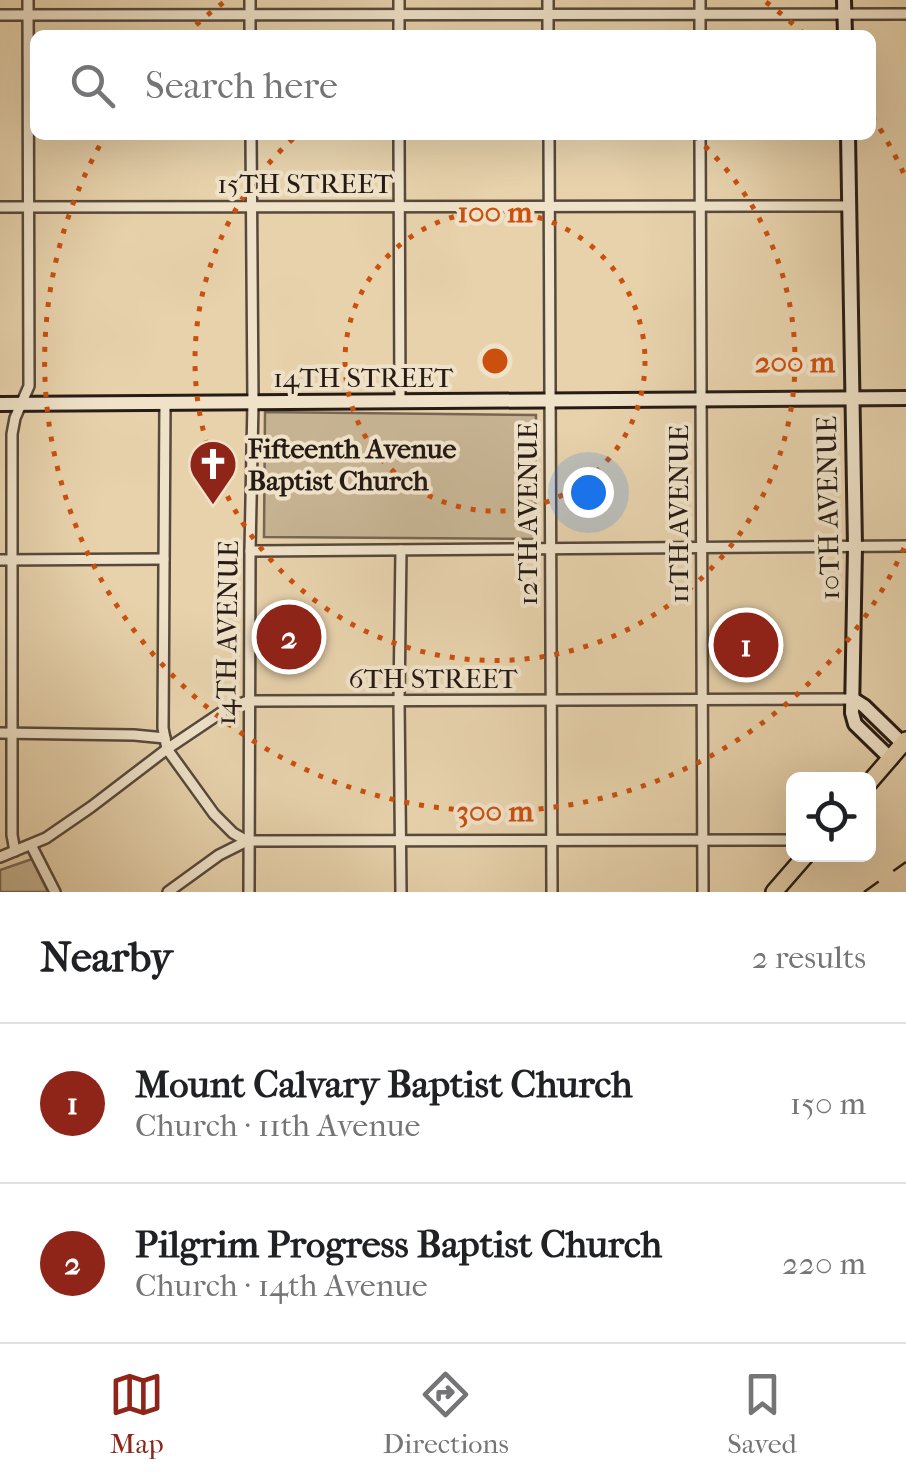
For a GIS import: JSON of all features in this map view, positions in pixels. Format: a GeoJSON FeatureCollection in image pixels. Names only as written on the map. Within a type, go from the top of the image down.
{"type":"FeatureCollection","features":[{"type":"Feature","properties":{"kind":"main road","name":"10TH AVENUE"},"geometry":{"type":"LineString","coordinates":[[848,140],[855,547],[852,714],[855,724],[891,759]]}},
{"type":"Feature","properties":{"kind":"main road","name":"14TH STREET"},"geometry":{"type":"LineString","coordinates":[[0,404],[906,398]]}},
{"type":"Feature","properties":{"kind":"main road"},"geometry":{"type":"LineString","coordinates":[[853,700],[904,742],[876,775]]}},
{"type":"Feature","properties":{"kind":"main road"},"geometry":{"type":"LineString","coordinates":[[774,892],[800,862]]}},
{"type":"Feature","properties":{"kind":"street"},"geometry":{"type":"LineString","coordinates":[[16,851],[5,733],[6,560],[14,418],[30,386],[28,0]]}},
{"type":"Feature","properties":{"kind":"street"},"geometry":{"type":"LineString","coordinates":[[250,0],[250,30]]}},
{"type":"Feature","properties":{"kind":"street"},"geometry":{"type":"LineString","coordinates":[[398,0],[399,30]]}},
{"type":"Feature","properties":{"kind":"street"},"geometry":{"type":"LineString","coordinates":[[548,0],[548,30]]}},
{"type":"Feature","properties":{"kind":"street"},"geometry":{"type":"LineString","coordinates":[[700,0],[700,30]]}},
{"type":"Feature","properties":{"kind":"street"},"geometry":{"type":"LineString","coordinates":[[0,15],[700,14],[844,7],[906,14]]}},
{"type":"Feature","properties":{"kind":"street","name":"14TH AVENUE"},"geometry":{"type":"LineString","coordinates":[[249,892],[253,402],[250,140]]}},
{"type":"Feature","properties":{"kind":"street"},"geometry":{"type":"LineString","coordinates":[[399,140],[400,402]]}},
{"type":"Feature","properties":{"kind":"street","name":"12TH AVENUE"},"geometry":{"type":"LineString","coordinates":[[549,140],[552,892]]}},
{"type":"Feature","properties":{"kind":"street","name":"11TH AVENUE"},"geometry":{"type":"LineString","coordinates":[[700,140],[703,892]]}},
{"type":"Feature","properties":{"kind":"street","name":"15TH STREET"},"geometry":{"type":"LineString","coordinates":[[0,208],[850,206]]}},
{"type":"Feature","properties":{"kind":"street"},"geometry":{"type":"LineString","coordinates":[[165,403],[163,728],[166,744],[224,825],[247,841]]}},
{"type":"Feature","properties":{"kind":"street"},"geometry":{"type":"LineString","coordinates":[[250,551],[906,546]]}},
{"type":"Feature","properties":{"kind":"street"},"geometry":{"type":"LineString","coordinates":[[401,550],[401,892]]}},
{"type":"Feature","properties":{"kind":"street"},"geometry":{"type":"LineString","coordinates":[[6,560],[164,559]]}},
{"type":"Feature","properties":{"kind":"street","name":"6TH STREET"},"geometry":{"type":"LineString","coordinates":[[0,857],[62,828],[166,744],[228,708],[248,701],[853,700]]}},
{"type":"Feature","properties":{"kind":"street"},"geometry":{"type":"LineString","coordinates":[[5,733],[134,735],[166,744]]}},
{"type":"Feature","properties":{"kind":"street"},"geometry":{"type":"LineString","coordinates":[[168,892],[219,855],[247,841],[786,840]]}},
{"type":"Feature","properties":{"kind":"street"},"geometry":{"type":"LineString","coordinates":[[31,845],[55,892]]}},
{"type":"Feature","properties":{"kind":"shaded area"},"geometry":{"type":"Polygon","coordinates":[[[265,412],[536,415],[535,539],[264,537],[265,412]]]}},
{"type":"Feature","properties":{"kind":"shaded area"},"geometry":{"type":"Polygon","coordinates":[[[32,859],[48,892],[0,892],[0,870],[32,859]]]}},
{"type":"Feature","properties":{"kind":"railway"},"geometry":{"type":"LineString","coordinates":[[864,892],[906,862]]}},
{"type":"Feature","properties":{"kind":"place","name":"Fifteenth Avenue Baptist Church"},"geometry":{"type":"Point","coordinates":[213,506]}},
{"type":"Feature","properties":{"kind":"place","name":"Pilgrim Progress Baptist Church"},"geometry":{"type":"Point","coordinates":[289,637]}},
{"type":"Feature","properties":{"kind":"place","name":"Mount Calvary Baptist Church"},"geometry":{"type":"Point","coordinates":[746,645]}}]}
